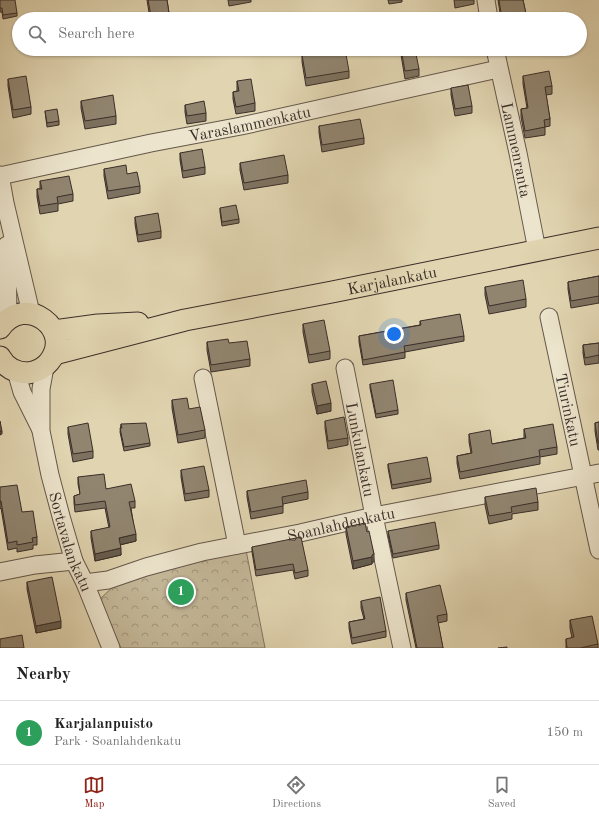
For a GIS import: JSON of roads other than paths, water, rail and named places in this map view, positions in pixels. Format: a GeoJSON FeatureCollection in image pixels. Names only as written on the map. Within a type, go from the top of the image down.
{"type":"FeatureCollection","features":[{"type":"Feature","properties":{"kind":"main road","name":"Karjalankatu"},"geometry":{"type":"LineString","coordinates":[[5,364],[31,373],[38,371],[50,360],[185,320],[599,238]]}},
{"type":"Feature","properties":{"kind":"main road"},"geometry":{"type":"LineString","coordinates":[[4,324],[15,315],[23,313],[31,313],[40,316],[54,331],[56,338],[56,346],[50,360]]}},
{"type":"Feature","properties":{"kind":"main road","name":"Karjalankatu"},"geometry":{"type":"LineString","coordinates":[[54,331],[98,325],[185,320]]}},
{"type":"Feature","properties":{"kind":"street"},"geometry":{"type":"LineString","coordinates":[[486,0],[489,12]]}},
{"type":"Feature","properties":{"kind":"street","name":"Lammenranta"},"geometry":{"type":"LineString","coordinates":[[496,56],[518,153],[537,250]]}},
{"type":"Feature","properties":{"kind":"street","name":"Varaslammenkatu"},"geometry":{"type":"LineString","coordinates":[[0,176],[144,144],[241,126],[498,68]]}},
{"type":"Feature","properties":{"kind":"street"},"geometry":{"type":"LineString","coordinates":[[0,176],[31,313]]}},
{"type":"Feature","properties":{"kind":"street"},"geometry":{"type":"LineString","coordinates":[[4,324],[8,266],[5,203]]}},
{"type":"Feature","properties":{"kind":"street","name":"Tiurinkatu"},"geometry":{"type":"LineString","coordinates":[[549,317],[591,474],[599,550]]}},
{"type":"Feature","properties":{"kind":"street","name":"Sortavalankatu"},"geometry":{"type":"LineString","coordinates":[[41,431],[41,389],[50,360]]}},
{"type":"Feature","properties":{"kind":"street","name":"Sortavalankatu"},"geometry":{"type":"LineString","coordinates":[[5,364],[22,392],[41,431],[60,513],[74,561],[85,583],[111,648]]}},
{"type":"Feature","properties":{"kind":"street","name":"Lunkulankatu"},"geometry":{"type":"LineString","coordinates":[[345,368],[402,648]]}},
{"type":"Feature","properties":{"kind":"street"},"geometry":{"type":"LineString","coordinates":[[203,378],[237,545]]}},
{"type":"Feature","properties":{"kind":"street","name":"Soanlahdenkatu"},"geometry":{"type":"LineString","coordinates":[[85,583],[108,580],[146,567],[237,545],[300,533],[374,516],[591,474]]}},
{"type":"Feature","properties":{"kind":"street"},"geometry":{"type":"LineString","coordinates":[[0,572],[35,565],[74,561]]}},
{"type":"Feature","properties":{"kind":"place","name":"Karjalanpuisto"},"geometry":{"type":"Point","coordinates":[181,592]}}]}
